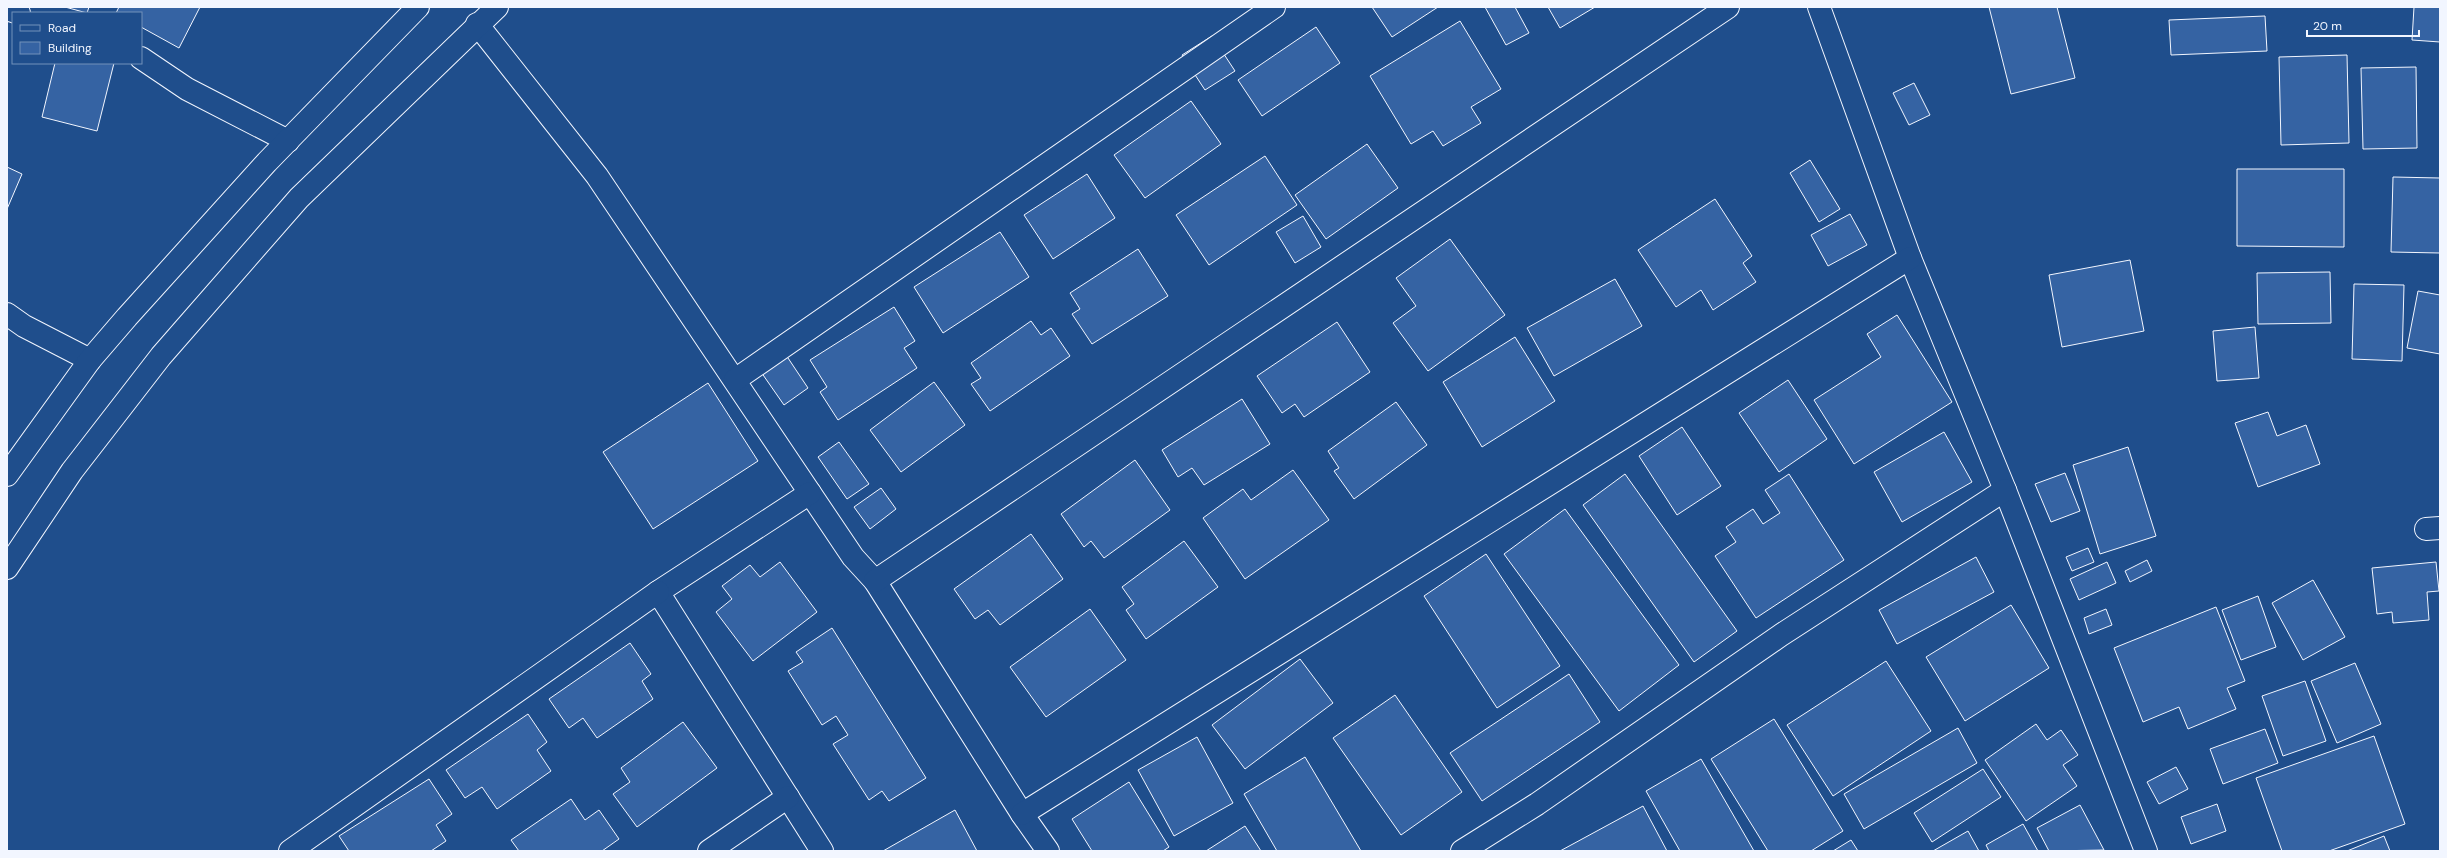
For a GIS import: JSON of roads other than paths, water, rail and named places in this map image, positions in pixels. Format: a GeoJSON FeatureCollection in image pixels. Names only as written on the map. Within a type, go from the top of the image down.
{"type":"FeatureCollection","features":[{"type":"Feature","properties":{"kind":"main road"},"geometry":{"type":"LineString","coordinates":[[7,568],[72,471],[166,350],[299,198],[477,24],[497,7]]}},
{"type":"Feature","properties":{"kind":"main road"},"geometry":{"type":"LineString","coordinates":[[734,380],[1274,7]]}},
{"type":"Feature","properties":{"kind":"main road"},"geometry":{"type":"LineString","coordinates":[[875,581],[1728,7]]}},
{"type":"Feature","properties":{"kind":"main road"},"geometry":{"type":"LineString","coordinates":[[1819,7],[1910,258],[2005,490],[2146,851]]}},
{"type":"Feature","properties":{"kind":"main road"},"geometry":{"type":"LineString","coordinates":[[7,476],[90,360],[261,168],[415,8]]}},
{"type":"Feature","properties":{"kind":"main road"},"geometry":{"type":"LineString","coordinates":[[477,24],[597,176],[853,557],[875,581],[1022,814],[1048,851]]}},
{"type":"Feature","properties":{"kind":"main road"},"geometry":{"type":"LineString","coordinates":[[142,59],[187,89],[288,141]]}},
{"type":"Feature","properties":{"kind":"main road"},"geometry":{"type":"LineString","coordinates":[[1022,814],[1910,258]]}},
{"type":"Feature","properties":{"kind":"main road"},"geometry":{"type":"LineString","coordinates":[[7,314],[24,326],[90,360]]}},
{"type":"Feature","properties":{"kind":"main road"},"geometry":{"type":"LineString","coordinates":[[1462,851],[1543,799],[1781,635],[2005,490]]}},
{"type":"Feature","properties":{"kind":"main road"},"geometry":{"type":"LineString","coordinates":[[290,851],[658,592],[810,493]]}},
{"type":"Feature","properties":{"kind":"main road"},"geometry":{"type":"LineString","coordinates":[[658,592],[822,851]]}},
{"type":"Feature","properties":{"kind":"main road"},"geometry":{"type":"LineString","coordinates":[[709,851],[788,798]]}}]}
